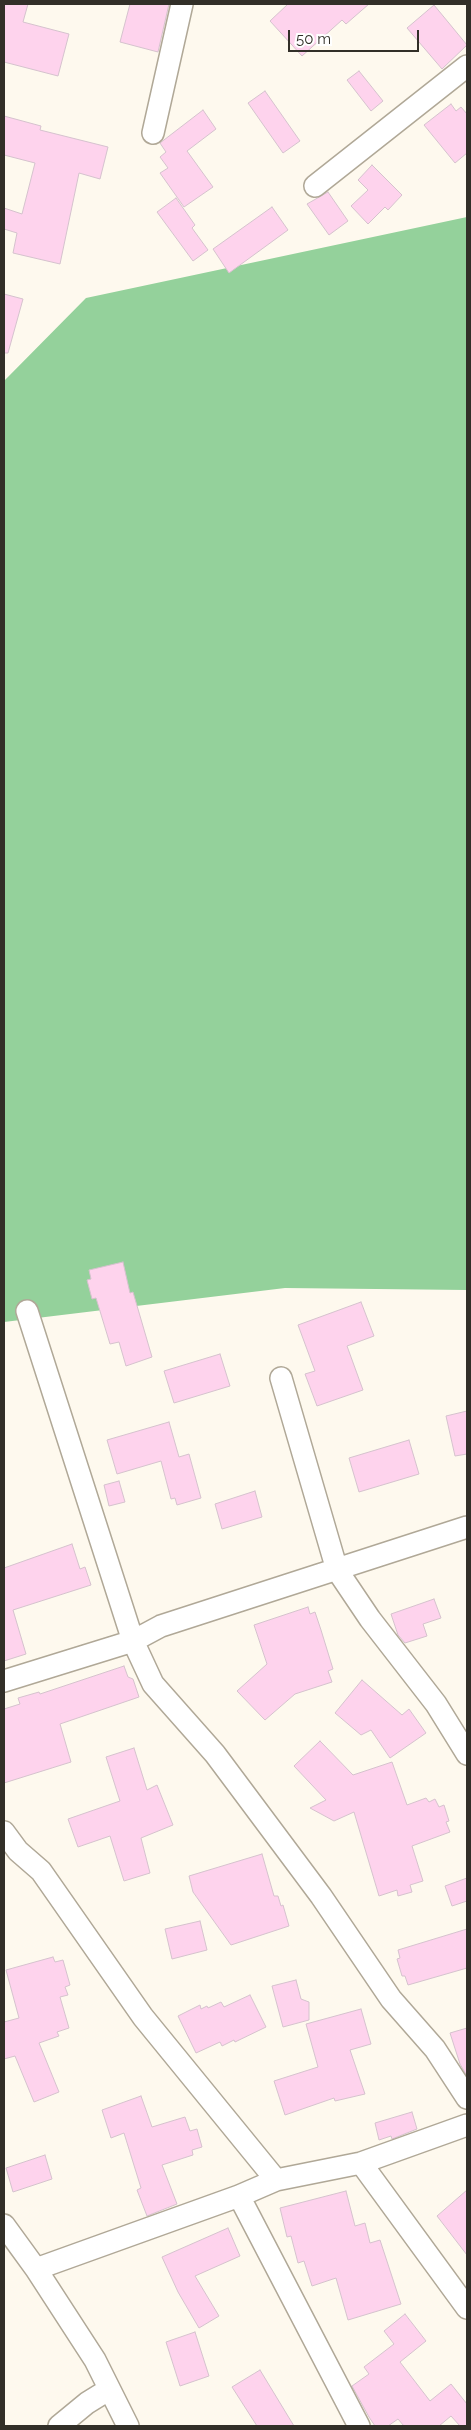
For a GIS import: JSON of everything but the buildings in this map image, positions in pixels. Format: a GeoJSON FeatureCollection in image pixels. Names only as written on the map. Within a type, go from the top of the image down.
{"type":"FeatureCollection","features":[{"type":"Feature","properties":{"kind":"street"},"geometry":{"type":"LineString","coordinates":[[153,133],[182,4]]}},
{"type":"Feature","properties":{"kind":"street"},"geometry":{"type":"LineString","coordinates":[[315,186],[467,66]]}},
{"type":"Feature","properties":{"kind":"street"},"geometry":{"type":"LineString","coordinates":[[27,1311],[132,1641],[153,1684],[215,1754],[321,1896],[391,1999],[434,2049],[467,2098]]}},
{"type":"Feature","properties":{"kind":"street"},"geometry":{"type":"LineString","coordinates":[[281,1378],[336,1570],[370,1619],[436,1704],[467,1754]]}},
{"type":"Feature","properties":{"kind":"street"},"geometry":{"type":"LineString","coordinates":[[4,1681],[132,1641],[161,1626],[467,1527]]}},
{"type":"Feature","properties":{"kind":"street"},"geometry":{"type":"LineString","coordinates":[[4,1832],[18,1851],[41,1871],[143,2017],[276,2180]]}},
{"type":"Feature","properties":{"kind":"street"},"geometry":{"type":"LineString","coordinates":[[36,2269],[239,2196],[276,2180],[361,2163],[467,2125]]}},
{"type":"Feature","properties":{"kind":"street"},"geometry":{"type":"LineString","coordinates":[[361,2163],[467,2308]]}},
{"type":"Feature","properties":{"kind":"street"},"geometry":{"type":"LineString","coordinates":[[239,2196],[359,2426]]}},
{"type":"Feature","properties":{"kind":"street"},"geometry":{"type":"LineString","coordinates":[[4,2225],[36,2269],[95,2360],[108,2390],[128,2426]]}},
{"type":"Feature","properties":{"kind":"street"},"geometry":{"type":"LineString","coordinates":[[59,2426],[87,2403],[108,2390]]}},
{"type":"Feature","properties":{"kind":"green space"},"geometry":{"type":"Polygon","coordinates":[[[467,217],[467,1290],[285,1288],[4,1322],[4,381],[86,298],[467,217]]]}}]}
